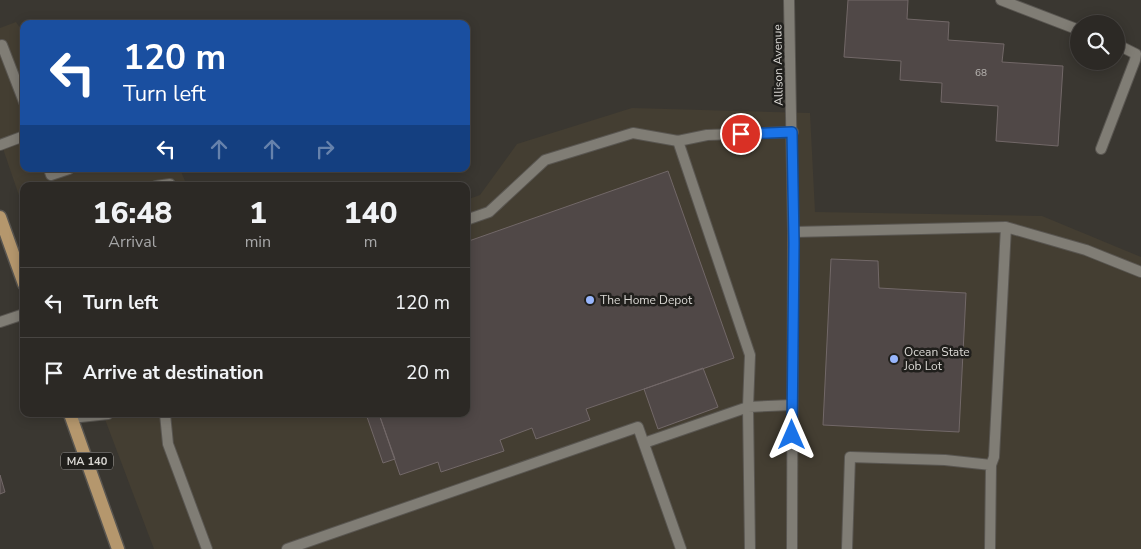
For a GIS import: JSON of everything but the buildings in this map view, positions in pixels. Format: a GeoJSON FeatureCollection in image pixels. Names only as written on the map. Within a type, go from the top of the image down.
{"type":"FeatureCollection","features":[{"type":"Feature","properties":{"kind":"main road"},"geometry":{"type":"LineString","coordinates":[[0,217],[20,273]]}},
{"type":"Feature","properties":{"kind":"main road","name":"MA 140"},"geometry":{"type":"LineString","coordinates":[[71,417],[118,549]]}},
{"type":"Feature","properties":{"kind":"street","name":"Allison Avenue"},"geometry":{"type":"LineString","coordinates":[[789,0],[793,232],[792,549]]}},
{"type":"Feature","properties":{"kind":"street"},"geometry":{"type":"LineString","coordinates":[[1001,0],[1070,27]]}},
{"type":"Feature","properties":{"kind":"street"},"geometry":{"type":"LineString","coordinates":[[2,45],[20,92]]}},
{"type":"Feature","properties":{"kind":"street"},"geometry":{"type":"LineString","coordinates":[[1100,149],[1136,60],[1136,54],[1125,48]]}},
{"type":"Feature","properties":{"kind":"street"},"geometry":{"type":"LineString","coordinates":[[470,219],[488,212],[545,160],[633,132],[678,142],[707,135],[792,132]]}},
{"type":"Feature","properties":{"kind":"street"},"geometry":{"type":"LineString","coordinates":[[0,145],[20,138]]}},
{"type":"Feature","properties":{"kind":"street"},"geometry":{"type":"LineString","coordinates":[[678,142],[750,355],[748,407],[750,549]]}},
{"type":"Feature","properties":{"kind":"street"},"geometry":{"type":"LineString","coordinates":[[50,172],[51,175],[60,172]]}},
{"type":"Feature","properties":{"kind":"street"},"geometry":{"type":"LineString","coordinates":[[990,549],[991,465],[994,456],[1006,226]]}},
{"type":"Feature","properties":{"kind":"street"},"geometry":{"type":"LineString","coordinates":[[793,232],[1006,226],[1086,250],[1141,272]]}},
{"type":"Feature","properties":{"kind":"street"},"geometry":{"type":"LineString","coordinates":[[0,322],[20,315]]}},
{"type":"Feature","properties":{"kind":"street"},"geometry":{"type":"LineString","coordinates":[[644,443],[748,407],[792,405]]}},
{"type":"Feature","properties":{"kind":"street"},"geometry":{"type":"LineString","coordinates":[[165,417],[168,444],[207,549]]}},
{"type":"Feature","properties":{"kind":"street"},"geometry":{"type":"LineString","coordinates":[[287,549],[638,427],[682,549]]}},
{"type":"Feature","properties":{"kind":"street"},"geometry":{"type":"LineString","coordinates":[[847,549],[850,457],[945,460],[991,465]]}},
{"type":"Feature","properties":{"kind":"shaded area"},"geometry":{"type":"Polygon","coordinates":[[[16,22],[20,28],[20,172],[181,172],[185,182],[20,182],[20,198],[0,140],[0,28],[16,22]]]}},
{"type":"Feature","properties":{"kind":"shaded area"},"geometry":{"type":"Polygon","coordinates":[[[632,108],[810,113],[815,212],[1042,216],[1141,257],[1141,549],[154,549],[104,417],[470,417],[470,199],[480,195],[517,144],[632,108]]]}},
{"type":"Feature","properties":{"kind":"place","name":"The Home Depot"},"geometry":{"type":"Point","coordinates":[590,300]}},
{"type":"Feature","properties":{"kind":"place","name":"Ocean State Job Lot"},"geometry":{"type":"Point","coordinates":[894,359]}},
{"type":"Feature","properties":{"kind":"route"},"geometry":{"type":"LineString","coordinates":[[741,134],[792,132],[794,243],[792,435]]}}]}
